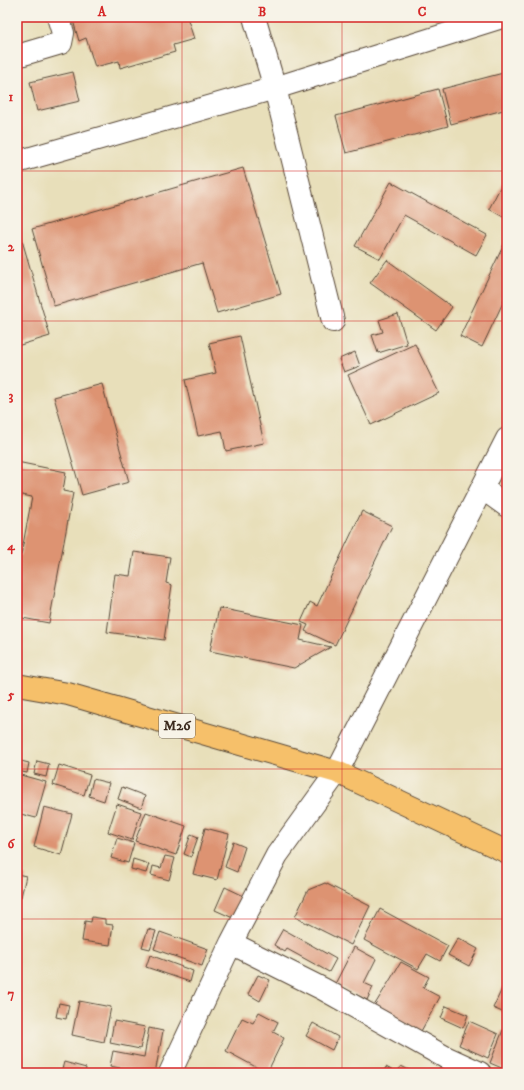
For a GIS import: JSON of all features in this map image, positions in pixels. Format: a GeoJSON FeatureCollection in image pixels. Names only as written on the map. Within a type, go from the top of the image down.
{"type":"FeatureCollection","features":[{"type":"Feature","properties":{"kind":"main road","name":"M26"},"geometry":{"type":"LineString","coordinates":[[17,685],[68,694],[337,772],[507,852]]}},
{"type":"Feature","properties":{"kind":"street"},"geometry":{"type":"LineString","coordinates":[[17,56],[61,43],[64,33],[58,17]]}},
{"type":"Feature","properties":{"kind":"street"},"geometry":{"type":"LineString","coordinates":[[254,17],[275,88],[333,321]]}},
{"type":"Feature","properties":{"kind":"street"},"geometry":{"type":"LineString","coordinates":[[17,162],[275,88],[502,17]]}},
{"type":"Feature","properties":{"kind":"street"},"geometry":{"type":"LineString","coordinates":[[170,1073],[231,943],[277,855],[337,772],[507,439]]}},
{"type":"Feature","properties":{"kind":"street"},"geometry":{"type":"LineString","coordinates":[[482,488],[507,506]]}},
{"type":"Feature","properties":{"kind":"street"},"geometry":{"type":"LineString","coordinates":[[231,943],[323,989],[445,1057],[480,1073]]}},
{"type":"Feature","properties":{"kind":"building"},"geometry":{"type":"Polygon","coordinates":[[[72,17],[187,17],[194,39],[173,45],[175,52],[120,68],[119,61],[95,67],[86,38],[79,41],[72,17]]]}},
{"type":"Feature","properties":{"kind":"building"},"geometry":{"type":"Polygon","coordinates":[[[73,72],[80,101],[37,111],[30,82],[73,72]]]}},
{"type":"Feature","properties":{"kind":"building"},"geometry":{"type":"Polygon","coordinates":[[[507,72],[507,109],[451,124],[442,89],[507,72]]]}},
{"type":"Feature","properties":{"kind":"building"},"geometry":{"type":"Polygon","coordinates":[[[438,89],[448,126],[346,153],[336,116],[438,89]]]}},
{"type":"Feature","properties":{"kind":"building"},"geometry":{"type":"Polygon","coordinates":[[[243,168],[281,294],[217,313],[202,263],[54,306],[32,229],[243,168]]]}},
{"type":"Feature","properties":{"kind":"building"},"geometry":{"type":"Polygon","coordinates":[[[507,174],[507,219],[489,209],[507,174]]]}},
{"type":"Feature","properties":{"kind":"building"},"geometry":{"type":"Polygon","coordinates":[[[391,182],[487,235],[476,255],[404,215],[380,259],[355,246],[391,182]]]}},
{"type":"Feature","properties":{"kind":"building"},"geometry":{"type":"Polygon","coordinates":[[[19,230],[50,336],[17,346],[17,231],[19,230]]]}},
{"type":"Feature","properties":{"kind":"building"},"geometry":{"type":"Polygon","coordinates":[[[507,238],[507,294],[482,347],[460,336],[507,238]]]}},
{"type":"Feature","properties":{"kind":"building"},"geometry":{"type":"Polygon","coordinates":[[[387,260],[452,307],[436,330],[370,283],[387,260]]]}},
{"type":"Feature","properties":{"kind":"building"},"geometry":{"type":"Polygon","coordinates":[[[398,314],[407,344],[378,353],[372,335],[383,332],[379,320],[398,314]]]}},
{"type":"Feature","properties":{"kind":"building"},"geometry":{"type":"Polygon","coordinates":[[[240,336],[264,443],[226,451],[222,431],[198,436],[185,380],[216,373],[209,343],[240,336]]]}},
{"type":"Feature","properties":{"kind":"building"},"geometry":{"type":"Polygon","coordinates":[[[415,344],[439,393],[371,425],[348,375],[415,344]]]}},
{"type":"Feature","properties":{"kind":"building"},"geometry":{"type":"Polygon","coordinates":[[[355,352],[360,366],[344,372],[339,359],[355,352]]]}},
{"type":"Feature","properties":{"kind":"building"},"geometry":{"type":"Polygon","coordinates":[[[102,384],[129,482],[82,495],[54,397],[102,384]]]}},
{"type":"Feature","properties":{"kind":"building"},"geometry":{"type":"Polygon","coordinates":[[[17,462],[66,472],[63,491],[73,493],[49,623],[17,617],[17,554],[21,555],[32,497],[17,494],[17,462]]]}},
{"type":"Feature","properties":{"kind":"building"},"geometry":{"type":"Polygon","coordinates":[[[362,511],[392,526],[335,645],[305,631],[308,625],[301,622],[310,602],[317,606],[362,511]]]}},
{"type":"Feature","properties":{"kind":"building"},"geometry":{"type":"Polygon","coordinates":[[[134,552],[170,557],[166,583],[172,585],[164,640],[107,632],[115,574],[130,576],[134,552]]]}},
{"type":"Feature","properties":{"kind":"building"},"geometry":{"type":"Polygon","coordinates":[[[219,608],[303,625],[300,640],[331,647],[294,668],[210,651],[219,608]]]}},
{"type":"Feature","properties":{"kind":"building"},"geometry":{"type":"Polygon","coordinates":[[[17,760],[29,763],[27,773],[17,771],[17,760]]]}},
{"type":"Feature","properties":{"kind":"building"},"geometry":{"type":"Polygon","coordinates":[[[37,761],[49,764],[46,777],[34,774],[37,761]]]}},
{"type":"Feature","properties":{"kind":"building"},"geometry":{"type":"Polygon","coordinates":[[[59,765],[90,775],[84,795],[53,785],[59,765]]]}},
{"type":"Feature","properties":{"kind":"building"},"geometry":{"type":"Polygon","coordinates":[[[17,774],[46,782],[36,818],[17,813],[17,774]]]}},
{"type":"Feature","properties":{"kind":"building"},"geometry":{"type":"Polygon","coordinates":[[[93,779],[109,783],[104,801],[89,796],[93,779]]]}},
{"type":"Feature","properties":{"kind":"building"},"geometry":{"type":"Polygon","coordinates":[[[122,787],[145,796],[141,808],[118,799],[122,787]]]}},
{"type":"Feature","properties":{"kind":"building"},"geometry":{"type":"Polygon","coordinates":[[[117,804],[141,812],[132,840],[108,832],[117,804]]]}},
{"type":"Feature","properties":{"kind":"building"},"geometry":{"type":"Polygon","coordinates":[[[44,807],[72,814],[61,855],[34,847],[44,807]]]}},
{"type":"Feature","properties":{"kind":"building"},"geometry":{"type":"Polygon","coordinates":[[[146,812],[186,826],[176,855],[135,841],[146,812]]]}},
{"type":"Feature","properties":{"kind":"building"},"geometry":{"type":"Polygon","coordinates":[[[205,828],[229,834],[217,880],[193,874],[205,828]]]}},
{"type":"Feature","properties":{"kind":"building"},"geometry":{"type":"Polygon","coordinates":[[[191,834],[198,837],[191,857],[184,854],[191,834]]]}},
{"type":"Feature","properties":{"kind":"building"},"geometry":{"type":"Polygon","coordinates":[[[117,838],[134,843],[128,863],[111,858],[117,838]]]}},
{"type":"Feature","properties":{"kind":"building"},"geometry":{"type":"Polygon","coordinates":[[[233,842],[245,847],[237,872],[225,867],[233,842]]]}},
{"type":"Feature","properties":{"kind":"building"},"geometry":{"type":"Polygon","coordinates":[[[165,856],[175,858],[169,880],[151,875],[153,866],[161,868],[165,856]]]}},
{"type":"Feature","properties":{"kind":"building"},"geometry":{"type":"Polygon","coordinates":[[[133,859],[149,864],[146,873],[131,869],[133,859]]]}},
{"type":"Feature","properties":{"kind":"building"},"geometry":{"type":"Polygon","coordinates":[[[17,874],[26,876],[21,897],[17,896],[17,874]]]}},
{"type":"Feature","properties":{"kind":"building"},"geometry":{"type":"Polygon","coordinates":[[[325,883],[370,906],[351,945],[295,917],[308,890],[325,883]]]}},
{"type":"Feature","properties":{"kind":"building"},"geometry":{"type":"Polygon","coordinates":[[[225,887],[244,896],[233,918],[215,910],[225,887]]]}},
{"type":"Feature","properties":{"kind":"building"},"geometry":{"type":"Polygon","coordinates":[[[380,909],[448,946],[440,961],[427,954],[418,969],[364,940],[380,909]]]}},
{"type":"Feature","properties":{"kind":"building"},"geometry":{"type":"Polygon","coordinates":[[[92,917],[105,919],[105,924],[113,925],[110,945],[82,941],[85,921],[91,922],[92,917]]]}},
{"type":"Feature","properties":{"kind":"building"},"geometry":{"type":"Polygon","coordinates":[[[148,929],[156,931],[150,949],[142,947],[148,929]]]}},
{"type":"Feature","properties":{"kind":"building"},"geometry":{"type":"Polygon","coordinates":[[[283,929],[336,959],[329,972],[287,949],[285,952],[274,945],[283,929]]]}},
{"type":"Feature","properties":{"kind":"building"},"geometry":{"type":"Polygon","coordinates":[[[160,932],[208,949],[202,966],[154,949],[160,932]]]}},
{"type":"Feature","properties":{"kind":"building"},"geometry":{"type":"Polygon","coordinates":[[[458,938],[478,949],[469,966],[448,955],[458,938]]]}},
{"type":"Feature","properties":{"kind":"building"},"geometry":{"type":"Polygon","coordinates":[[[354,947],[376,959],[364,983],[373,987],[367,1000],[335,984],[354,947]]]}},
{"type":"Feature","properties":{"kind":"building"},"geometry":{"type":"Polygon","coordinates":[[[150,955],[193,971],[190,982],[146,967],[150,955]]]}},
{"type":"Feature","properties":{"kind":"building"},"geometry":{"type":"Polygon","coordinates":[[[401,962],[429,977],[423,988],[440,997],[420,1033],[374,1006],[401,962]]]}},
{"type":"Feature","properties":{"kind":"building"},"geometry":{"type":"Polygon","coordinates":[[[258,975],[270,980],[260,1001],[248,994],[258,975]]]}},
{"type":"Feature","properties":{"kind":"building"},"geometry":{"type":"Polygon","coordinates":[[[507,978],[507,1014],[493,1008],[507,978]]]}},
{"type":"Feature","properties":{"kind":"building"},"geometry":{"type":"Polygon","coordinates":[[[79,1001],[111,1007],[104,1042],[72,1035],[79,1001]]]}},
{"type":"Feature","properties":{"kind":"building"},"geometry":{"type":"Polygon","coordinates":[[[59,1003],[69,1005],[66,1019],[56,1017],[59,1003]]]}},
{"type":"Feature","properties":{"kind":"building"},"geometry":{"type":"Polygon","coordinates":[[[446,1006],[468,1015],[463,1028],[441,1018],[446,1006]]]}},
{"type":"Feature","properties":{"kind":"building"},"geometry":{"type":"Polygon","coordinates":[[[259,1012],[278,1022],[273,1032],[284,1038],[267,1073],[226,1051],[242,1018],[253,1023],[259,1012]]]}},
{"type":"Feature","properties":{"kind":"building"},"geometry":{"type":"Polygon","coordinates":[[[114,1021],[145,1027],[140,1049],[110,1043],[114,1021]]]}},
{"type":"Feature","properties":{"kind":"building"},"geometry":{"type":"Polygon","coordinates":[[[469,1021],[498,1034],[488,1058],[459,1045],[469,1021]]]}},
{"type":"Feature","properties":{"kind":"building"},"geometry":{"type":"Polygon","coordinates":[[[313,1023],[338,1037],[332,1050],[306,1036],[313,1023]]]}},
{"type":"Feature","properties":{"kind":"building"},"geometry":{"type":"Polygon","coordinates":[[[149,1028],[163,1031],[155,1073],[146,1073],[110,1066],[113,1051],[144,1057],[149,1028]]]}},
{"type":"Feature","properties":{"kind":"building"},"geometry":{"type":"Polygon","coordinates":[[[503,1030],[507,1031],[507,1062],[504,1069],[490,1063],[503,1030]]]}},
{"type":"Feature","properties":{"kind":"building"},"geometry":{"type":"Polygon","coordinates":[[[64,1062],[86,1068],[85,1073],[61,1073],[64,1062]]]}},
{"type":"Feature","properties":{"kind":"building"},"geometry":{"type":"Polygon","coordinates":[[[401,1066],[415,1073],[397,1073],[401,1066]]]}},
{"type":"Feature","properties":{"kind":"building"},"geometry":{"type":"Polygon","coordinates":[[[386,1067],[397,1073],[383,1073],[386,1067]]]}}]}
